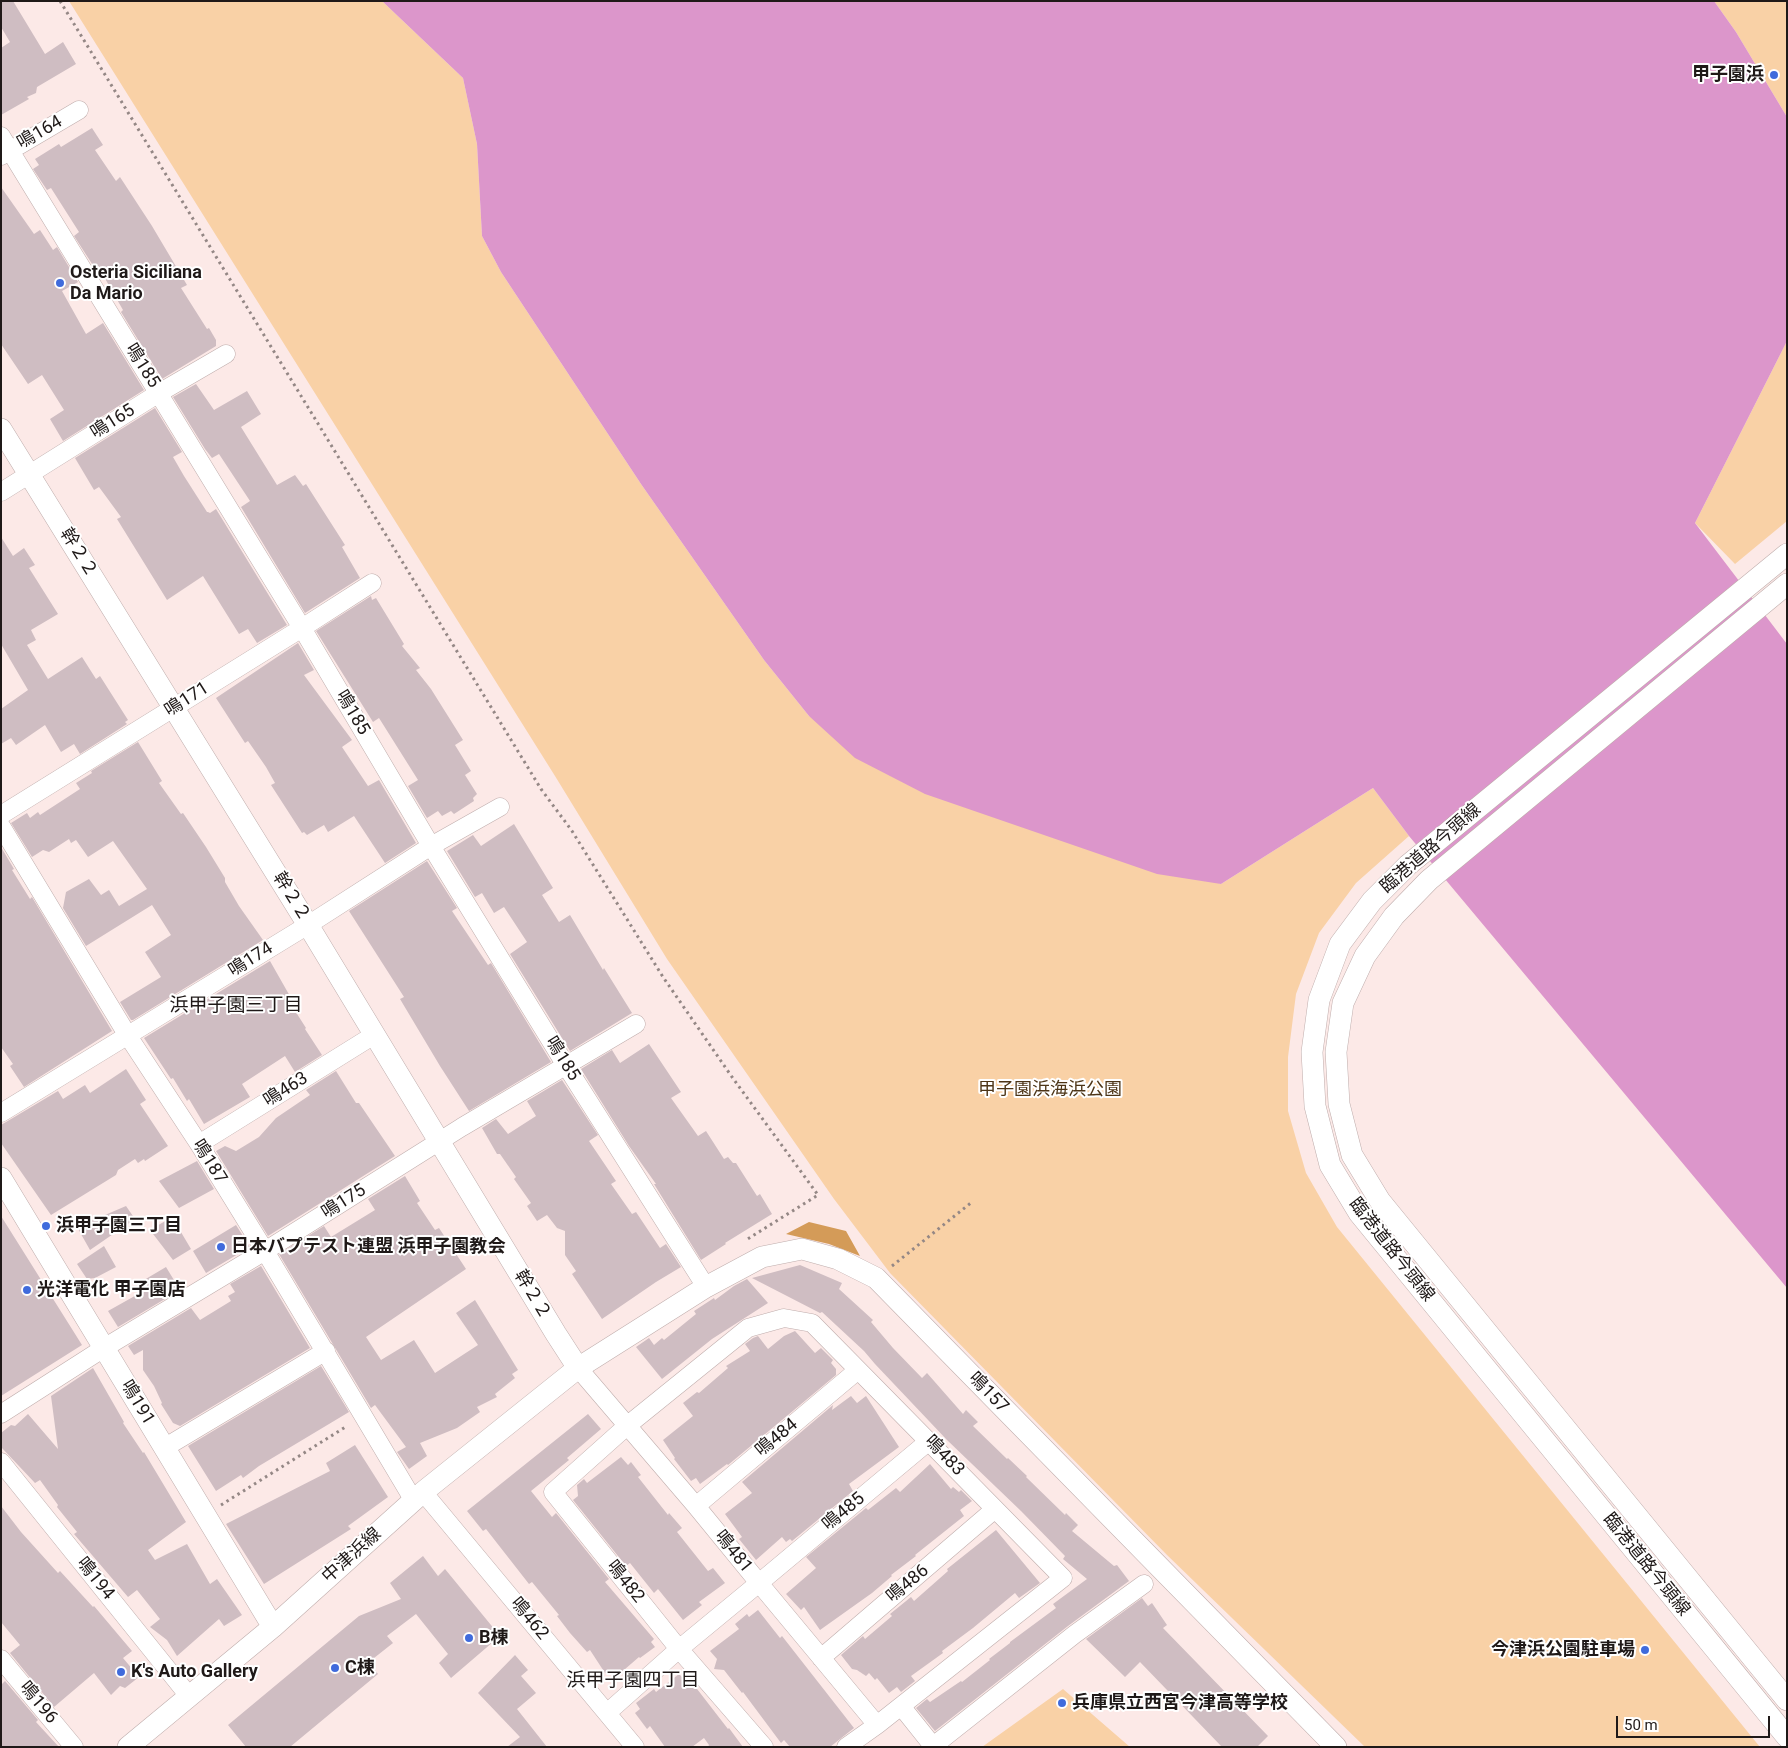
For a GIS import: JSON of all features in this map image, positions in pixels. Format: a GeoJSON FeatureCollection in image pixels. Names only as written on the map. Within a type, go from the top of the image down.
{"type":"FeatureCollection","features":[{"type":"Feature","properties":{"kind":"street","name":"鳴164"},"geometry":{"type":"LineString","coordinates":[[4,147],[79,110]]}},
{"type":"Feature","properties":{"kind":"street","name":"鳴185"},"geometry":{"type":"LineString","coordinates":[[4,147],[159,393],[302,628],[431,846],[565,1064],[706,1287]]}},
{"type":"Feature","properties":{"kind":"street","name":"鳴165"},"geometry":{"type":"LineString","coordinates":[[1,492],[159,393],[226,354]]}},
{"type":"Feature","properties":{"kind":"street","name":"幹２２"},"geometry":{"type":"LineString","coordinates":[[1,429],[308,925],[578,1368]]}},
{"type":"Feature","properties":{"kind":"street","name":"臨港道路今頭線"},"geometry":{"type":"LineString","coordinates":[[1787,554],[1408,865],[1372,901],[1340,944],[1319,1000],[1312,1052],[1315,1106],[1330,1164],[1359,1214],[1787,1737]]}},
{"type":"Feature","properties":{"kind":"street","name":"鳴171"},"geometry":{"type":"LineString","coordinates":[[1,815],[372,583]]}},
{"type":"Feature","properties":{"kind":"street","name":"臨港道路今頭線"},"geometry":{"type":"LineString","coordinates":[[1787,584],[1429,880],[1394,916],[1365,956],[1343,1003],[1336,1052],[1339,1104],[1352,1155],[1380,1201],[1787,1700]]}},
{"type":"Feature","properties":{"kind":"street","name":"鳴174"},"geometry":{"type":"LineString","coordinates":[[1,1113],[308,925],[431,846],[500,807]]}},
{"type":"Feature","properties":{"kind":"street","name":"鳴187"},"geometry":{"type":"LineString","coordinates":[[1,826],[128,1036],[199,1144],[265,1251],[326,1351],[362,1416],[419,1496]]}},
{"type":"Feature","properties":{"kind":"street","name":"鳴175"},"geometry":{"type":"LineString","coordinates":[[1,1414],[104,1348],[265,1251],[565,1064],[636,1024]]}},
{"type":"Feature","properties":{"kind":"street","name":"鳴463"},"geometry":{"type":"LineString","coordinates":[[199,1144],[374,1035]]}},
{"type":"Feature","properties":{"kind":"street","name":"鳴191"},"geometry":{"type":"LineString","coordinates":[[1,1178],[273,1627]]}},
{"type":"Feature","properties":{"kind":"street","name":"鳴157"},"geometry":{"type":"LineString","coordinates":[[578,1368],[706,1287],[762,1257],[802,1249],[838,1259],[876,1278],[1336,1747]]}},
{"type":"Feature","properties":{"kind":"street","name":"鳴483"},"geometry":{"type":"LineString","coordinates":[[628,1425],[748,1328],[784,1318],[812,1323],[1063,1578],[877,1725]]}},
{"type":"Feature","properties":{"kind":"street"},"geometry":{"type":"LineString","coordinates":[[164,1448],[326,1351]]}},
{"type":"Feature","properties":{"kind":"street","name":"鳴481"},"geometry":{"type":"LineString","coordinates":[[578,1368],[696,1506],[759,1584],[679,1649],[607,1713]]}},
{"type":"Feature","properties":{"kind":"street","name":"中津浜線"},"geometry":{"type":"LineString","coordinates":[[128,1747],[273,1627],[419,1496],[578,1368]]}},
{"type":"Feature","properties":{"kind":"street","name":"鳴484"},"geometry":{"type":"LineString","coordinates":[[696,1506],[858,1370]]}},
{"type":"Feature","properties":{"kind":"street","name":"鳴482"},"geometry":{"type":"LineString","coordinates":[[628,1425],[553,1492],[679,1649],[764,1747]]}},
{"type":"Feature","properties":{"kind":"street","name":"鳴485"},"geometry":{"type":"LineString","coordinates":[[759,1584],[929,1441]]}},
{"type":"Feature","properties":{"kind":"street","name":"鳴194"},"geometry":{"type":"LineString","coordinates":[[1,1462],[189,1696]]}},
{"type":"Feature","properties":{"kind":"street","name":"鳴462"},"geometry":{"type":"LineString","coordinates":[[419,1496],[635,1747]]}},
{"type":"Feature","properties":{"kind":"street","name":"鳴486"},"geometry":{"type":"LineString","coordinates":[[821,1658],[996,1509]]}},
{"type":"Feature","properties":{"kind":"street"},"geometry":{"type":"LineString","coordinates":[[759,1584],[877,1725],[846,1747]]}},
{"type":"Feature","properties":{"kind":"street"},"geometry":{"type":"LineString","coordinates":[[901,1706],[932,1746],[1075,1634],[1144,1584]]}},
{"type":"Feature","properties":{"kind":"street","name":"鳴196"},"geometry":{"type":"LineString","coordinates":[[1,1659],[74,1747]]}},
{"type":"Feature","properties":{"kind":"path"},"geometry":{"type":"LineString","coordinates":[[60,1],[541,789],[572,831],[663,977],[732,1078],[818,1195],[745,1240]]}},
{"type":"Feature","properties":{"kind":"path"},"geometry":{"type":"LineString","coordinates":[[876,1278],[972,1202]]}},
{"type":"Feature","properties":{"kind":"path"},"geometry":{"type":"LineString","coordinates":[[205,1515],[362,1416]]}},
{"type":"Feature","properties":{"kind":"green space","name":"甲子園浜海浜公園"},"geometry":{"type":"Polygon","coordinates":[[[69,1],[382,1],[463,78],[477,144],[482,236],[501,272],[641,484],[764,660],[809,716],[1221,884],[1373,788],[1409,836],[1356,883],[1319,933],[1296,994],[1288,1057],[1288,1111],[1306,1173],[1337,1227],[1760,1747],[1365,1747],[1167,1555],[890,1273],[834,1199],[667,959],[555,776],[69,1]]]}},
{"type":"Feature","properties":{"kind":"green space","name":"甲子園浜"},"geometry":{"type":"Polygon","coordinates":[[[1714,1],[1787,1],[1787,117],[1736,32],[1714,1]]]}},
{"type":"Feature","properties":{"kind":"green space"},"geometry":{"type":"Polygon","coordinates":[[[1787,341],[1787,521],[1735,564],[1695,523],[1787,341]]]}},
{"type":"Feature","properties":{"kind":"green space"},"geometry":{"type":"Polygon","coordinates":[[[1063,1689],[1130,1747],[982,1747],[1063,1689]]]}},
{"type":"Feature","properties":{"kind":"shaded area"},"geometry":{"type":"Polygon","coordinates":[[[382,1],[1714,1],[1736,32],[1787,117],[1787,341],[1695,523],[1787,644],[1787,1288],[1409,836],[1373,788],[1221,884],[1157,874],[925,794],[855,758],[809,716],[764,660],[641,484],[501,272],[482,236],[477,144],[463,78],[382,1]]]}},
{"type":"Feature","properties":{"kind":"shaded area"},"geometry":{"type":"Polygon","coordinates":[[[809,1222],[846,1231],[860,1256],[829,1244],[786,1234],[809,1222]]]}},
{"type":"Feature","properties":{"kind":"building"},"geometry":{"type":"Polygon","coordinates":[[[1,1],[13,1],[45,54],[63,42],[76,64],[37,87],[36,93],[27,97],[29,99],[1,115],[1,48],[10,42],[1,27],[1,1]]]}},
{"type":"Feature","properties":{"kind":"building"},"geometry":{"type":"Polygon","coordinates":[[[92,128],[103,145],[95,150],[116,181],[120,177],[152,226],[187,285],[181,288],[216,340],[216,346],[162,379],[121,312],[123,310],[99,268],[96,270],[74,236],[79,232],[51,188],[47,190],[33,169],[39,165],[35,159],[59,144],[61,147],[92,128]]]}},
{"type":"Feature","properties":{"kind":"building"},"geometry":{"type":"Polygon","coordinates":[[[1,187],[34,234],[40,230],[53,250],[57,247],[78,282],[62,291],[86,334],[103,323],[144,390],[63,441],[50,419],[64,410],[42,375],[28,384],[1,344],[1,187]]]}},
{"type":"Feature","properties":{"kind":"building"},"geometry":{"type":"Polygon","coordinates":[[[196,384],[214,410],[247,391],[261,414],[241,427],[277,485],[295,475],[303,486],[306,484],[345,545],[342,547],[360,578],[305,613],[241,507],[250,501],[219,454],[212,458],[205,449],[173,397],[196,384]]]}},
{"type":"Feature","properties":{"kind":"building"},"geometry":{"type":"Polygon","coordinates":[[[155,408],[182,452],[173,457],[184,476],[207,512],[210,513],[216,509],[287,625],[257,643],[248,629],[239,634],[203,576],[167,600],[117,519],[121,517],[99,487],[94,490],[75,458],[155,408]]]}},
{"type":"Feature","properties":{"kind":"building"},"geometry":{"type":"Polygon","coordinates":[[[1,537],[13,556],[24,548],[35,565],[29,568],[58,614],[31,630],[36,640],[27,645],[48,679],[82,657],[96,679],[100,676],[128,720],[125,722],[127,724],[80,754],[74,744],[61,752],[45,725],[16,745],[11,738],[1,744],[1,709],[28,690],[1,644],[1,537]]]}},
{"type":"Feature","properties":{"kind":"building"},"geometry":{"type":"Polygon","coordinates":[[[371,596],[372,600],[376,598],[404,644],[402,646],[420,668],[416,670],[431,689],[463,740],[455,745],[471,771],[465,775],[477,794],[473,798],[474,801],[454,814],[451,811],[442,816],[438,811],[427,818],[408,786],[418,780],[379,718],[373,722],[316,631],[371,596]]]}},
{"type":"Feature","properties":{"kind":"building"},"geometry":{"type":"Polygon","coordinates":[[[298,643],[314,670],[304,675],[352,740],[342,747],[368,786],[379,780],[416,843],[385,863],[354,816],[328,832],[324,825],[307,835],[304,832],[302,833],[271,785],[275,783],[266,767],[248,741],[245,743],[216,698],[298,643]]]}},
{"type":"Feature","properties":{"kind":"building"},"geometry":{"type":"Polygon","coordinates":[[[138,742],[162,781],[159,783],[181,814],[183,813],[206,847],[239,906],[263,940],[131,1020],[120,1002],[161,977],[145,952],[171,935],[152,905],[86,946],[63,908],[66,892],[89,879],[101,895],[109,890],[119,906],[147,889],[113,841],[88,857],[76,840],[71,843],[69,839],[49,852],[43,850],[32,857],[11,823],[27,813],[30,818],[38,812],[40,815],[80,789],[76,783],[92,773],[91,771],[138,742]]]}},
{"type":"Feature","properties":{"kind":"building"},"geometry":{"type":"Polygon","coordinates":[[[514,824],[553,888],[542,895],[559,922],[570,915],[603,970],[604,968],[632,1013],[570,1051],[510,954],[527,942],[504,907],[494,913],[482,893],[475,897],[447,851],[473,835],[481,846],[514,824]]]}},
{"type":"Feature","properties":{"kind":"building"},"geometry":{"type":"Polygon","coordinates":[[[1,847],[14,869],[12,870],[30,899],[32,897],[112,1031],[24,1087],[10,1066],[13,1064],[1,1047],[1,847]]]}},
{"type":"Feature","properties":{"kind":"building"},"geometry":{"type":"Polygon","coordinates":[[[427,861],[457,908],[452,911],[488,965],[491,963],[551,1062],[469,1111],[400,999],[404,997],[349,911],[427,861]]]}},
{"type":"Feature","properties":{"kind":"building"},"geometry":{"type":"Polygon","coordinates":[[[270,961],[295,1005],[292,1006],[322,1055],[295,1072],[285,1056],[242,1084],[250,1097],[204,1124],[189,1099],[187,1101],[144,1038],[270,961]]]}},
{"type":"Feature","properties":{"kind":"building"},"geometry":{"type":"Polygon","coordinates":[[[649,1044],[681,1092],[671,1098],[698,1136],[706,1131],[724,1159],[728,1157],[733,1163],[736,1163],[757,1196],[760,1194],[772,1214],[701,1260],[654,1184],[656,1184],[629,1146],[581,1069],[612,1050],[620,1063],[649,1044]]]}},
{"type":"Feature","properties":{"kind":"building"},"geometry":{"type":"Polygon","coordinates":[[[126,1069],[146,1100],[140,1104],[168,1146],[145,1161],[144,1159],[138,1163],[135,1159],[118,1170],[116,1175],[51,1215],[1,1143],[1,1125],[58,1091],[63,1099],[85,1085],[90,1093],[126,1069]]]}},
{"type":"Feature","properties":{"kind":"building"},"geometry":{"type":"Polygon","coordinates":[[[336,1071],[356,1103],[359,1103],[395,1156],[268,1236],[216,1151],[225,1146],[236,1151],[259,1137],[276,1118],[310,1095],[306,1090],[336,1071]]]}},
{"type":"Feature","properties":{"kind":"building"},"geometry":{"type":"Polygon","coordinates":[[[562,1080],[598,1135],[589,1141],[616,1181],[611,1184],[632,1214],[636,1212],[660,1248],[666,1244],[681,1267],[602,1319],[572,1274],[576,1271],[565,1255],[565,1231],[557,1228],[547,1215],[537,1221],[527,1206],[531,1203],[514,1179],[516,1177],[500,1154],[497,1154],[482,1128],[496,1119],[508,1134],[536,1116],[527,1101],[562,1080]]]}},
{"type":"Feature","properties":{"kind":"building"},"geometry":{"type":"Polygon","coordinates":[[[197,1161],[214,1189],[179,1208],[159,1181],[197,1161]]]}},
{"type":"Feature","properties":{"kind":"building"},"geometry":{"type":"Polygon","coordinates":[[[405,1176],[420,1201],[417,1203],[435,1230],[439,1228],[466,1269],[366,1337],[381,1360],[414,1340],[435,1373],[478,1345],[456,1313],[475,1300],[518,1370],[512,1374],[515,1378],[495,1394],[497,1397],[477,1407],[480,1412],[457,1428],[420,1443],[427,1456],[409,1469],[397,1452],[406,1447],[375,1405],[371,1408],[279,1254],[324,1226],[331,1237],[375,1210],[368,1199],[405,1176]]]}},
{"type":"Feature","properties":{"kind":"building"},"geometry":{"type":"Polygon","coordinates":[[[126,1206],[135,1219],[90,1250],[77,1227],[126,1206]]]}},
{"type":"Feature","properties":{"kind":"building"},"geometry":{"type":"Polygon","coordinates":[[[1,1216],[82,1345],[1,1396],[1,1216]]]}},
{"type":"Feature","properties":{"kind":"building"},"geometry":{"type":"Polygon","coordinates":[[[172,1217],[191,1249],[173,1260],[150,1230],[172,1217]]]}},
{"type":"Feature","properties":{"kind":"building"},"geometry":{"type":"Polygon","coordinates":[[[236,1225],[250,1247],[206,1273],[193,1251],[236,1225]]]}},
{"type":"Feature","properties":{"kind":"building"},"geometry":{"type":"Polygon","coordinates":[[[104,1246],[116,1267],[95,1278],[87,1279],[77,1264],[104,1246]]]}},
{"type":"Feature","properties":{"kind":"building"},"geometry":{"type":"Polygon","coordinates":[[[800,1265],[842,1283],[839,1289],[873,1320],[871,1322],[893,1348],[922,1378],[927,1373],[963,1414],[966,1410],[978,1422],[973,1426],[1027,1476],[1065,1515],[1066,1513],[1078,1525],[1072,1531],[1114,1566],[1117,1565],[1129,1581],[1068,1626],[935,1731],[916,1708],[927,1699],[930,1702],[962,1682],[1010,1642],[1056,1608],[1053,1604],[1087,1579],[1063,1559],[1065,1556],[947,1440],[864,1351],[822,1312],[820,1313],[752,1278],[800,1265]]]}},
{"type":"Feature","properties":{"kind":"building"},"geometry":{"type":"Polygon","coordinates":[[[261,1266],[310,1348],[180,1426],[173,1423],[161,1404],[154,1386],[143,1370],[143,1350],[134,1355],[128,1346],[191,1308],[200,1320],[231,1301],[228,1296],[235,1292],[230,1284],[261,1266]]]}},
{"type":"Feature","properties":{"kind":"building"},"geometry":{"type":"Polygon","coordinates":[[[166,1267],[180,1290],[118,1327],[108,1311],[149,1288],[144,1280],[166,1267]]]}},
{"type":"Feature","properties":{"kind":"building"},"geometry":{"type":"Polygon","coordinates":[[[747,1279],[768,1303],[712,1339],[662,1379],[636,1347],[649,1338],[654,1345],[662,1338],[664,1340],[696,1314],[694,1311],[747,1279]]]}},
{"type":"Feature","properties":{"kind":"building"},"geometry":{"type":"Polygon","coordinates":[[[795,1331],[815,1353],[821,1348],[833,1360],[831,1363],[836,1369],[836,1375],[728,1465],[700,1484],[696,1478],[691,1481],[674,1459],[663,1440],[693,1416],[683,1403],[697,1392],[699,1393],[728,1368],[726,1366],[750,1351],[745,1344],[753,1338],[758,1336],[768,1349],[784,1336],[795,1331]]]}},
{"type":"Feature","properties":{"kind":"building"},"geometry":{"type":"Polygon","coordinates":[[[321,1366],[349,1412],[259,1466],[243,1478],[241,1475],[216,1491],[188,1446],[321,1366]]]}},
{"type":"Feature","properties":{"kind":"building"},"geometry":{"type":"Polygon","coordinates":[[[93,1368],[123,1423],[144,1452],[186,1522],[148,1550],[155,1560],[187,1544],[210,1584],[217,1579],[242,1615],[224,1626],[219,1619],[177,1656],[167,1640],[150,1627],[160,1619],[137,1590],[128,1597],[74,1534],[77,1532],[57,1507],[58,1505],[40,1480],[35,1483],[1,1447],[1,1433],[11,1425],[15,1426],[28,1414],[58,1449],[51,1396],[93,1368]]]}},
{"type":"Feature","properties":{"kind":"building"},"geometry":{"type":"Polygon","coordinates":[[[851,1396],[857,1403],[866,1396],[899,1447],[849,1484],[853,1491],[792,1541],[790,1539],[786,1542],[782,1537],[756,1560],[739,1539],[742,1537],[725,1514],[752,1493],[742,1482],[833,1405],[832,1410],[851,1396]]]}},
{"type":"Feature","properties":{"kind":"building"},"geometry":{"type":"Polygon","coordinates":[[[588,1414],[601,1429],[567,1458],[569,1460],[531,1491],[552,1517],[556,1513],[609,1579],[605,1582],[654,1639],[651,1642],[655,1647],[639,1657],[617,1676],[605,1673],[590,1650],[587,1652],[570,1633],[557,1616],[559,1615],[532,1582],[529,1584],[486,1529],[483,1531],[467,1511],[588,1414]]]}},
{"type":"Feature","properties":{"kind":"building"},"geometry":{"type":"Polygon","coordinates":[[[355,1445],[388,1497],[348,1526],[351,1529],[264,1584],[226,1524],[330,1471],[326,1463],[355,1445]]]}},
{"type":"Feature","properties":{"kind":"building"},"geometry":{"type":"Polygon","coordinates":[[[621,1457],[628,1465],[631,1462],[641,1475],[638,1477],[668,1515],[669,1513],[682,1528],[677,1532],[708,1571],[713,1568],[725,1583],[699,1602],[702,1605],[683,1620],[658,1589],[654,1593],[630,1563],[626,1566],[573,1500],[578,1496],[577,1485],[584,1479],[587,1483],[621,1457]]]}},
{"type":"Feature","properties":{"kind":"building"},"geometry":{"type":"Polygon","coordinates":[[[930,1464],[951,1489],[953,1487],[959,1492],[961,1490],[972,1501],[960,1510],[964,1516],[891,1575],[872,1593],[820,1630],[804,1607],[801,1610],[786,1594],[816,1568],[806,1557],[866,1508],[868,1510],[896,1488],[900,1492],[930,1464]]]}},
{"type":"Feature","properties":{"kind":"building"},"geometry":{"type":"Polygon","coordinates":[[[1,1506],[21,1532],[58,1573],[60,1571],[94,1606],[132,1651],[123,1658],[139,1677],[125,1688],[120,1686],[111,1695],[94,1673],[54,1707],[10,1653],[20,1645],[1,1622],[1,1506]]]}},
{"type":"Feature","properties":{"kind":"building"},"geometry":{"type":"Polygon","coordinates":[[[996,1530],[1040,1583],[1019,1598],[1015,1593],[942,1651],[943,1653],[911,1676],[915,1681],[901,1692],[897,1687],[889,1693],[877,1678],[875,1680],[869,1673],[866,1676],[852,1669],[841,1655],[863,1636],[865,1639],[892,1616],[890,1614],[911,1597],[914,1601],[948,1571],[947,1569],[996,1530]]]}},
{"type":"Feature","properties":{"kind":"building"},"geometry":{"type":"Polygon","coordinates":[[[423,1556],[438,1576],[445,1569],[500,1636],[451,1678],[439,1663],[448,1654],[416,1614],[387,1636],[393,1643],[369,1662],[378,1674],[290,1747],[246,1747],[228,1725],[359,1616],[401,1599],[390,1583],[423,1556]]]}},
{"type":"Feature","properties":{"kind":"building"},"geometry":{"type":"Polygon","coordinates":[[[1142,1598],[1148,1606],[1152,1603],[1167,1625],[1163,1628],[1268,1736],[1257,1747],[1222,1747],[1140,1662],[1125,1677],[1086,1639],[1142,1598]]]}},
{"type":"Feature","properties":{"kind":"building"},"geometry":{"type":"Polygon","coordinates":[[[758,1610],[780,1638],[782,1636],[854,1728],[830,1747],[790,1747],[784,1740],[781,1743],[724,1670],[714,1669],[717,1659],[710,1651],[739,1629],[735,1624],[747,1614],[749,1617],[758,1610]]]}},
{"type":"Feature","properties":{"kind":"building"},"geometry":{"type":"Polygon","coordinates":[[[515,1655],[528,1670],[521,1676],[536,1693],[517,1709],[547,1747],[507,1747],[520,1737],[478,1693],[515,1655]]]}},
{"type":"Feature","properties":{"kind":"building"},"geometry":{"type":"Polygon","coordinates":[[[679,1674],[684,1679],[687,1676],[743,1747],[708,1747],[709,1745],[704,1738],[692,1747],[665,1747],[650,1726],[647,1729],[635,1713],[640,1709],[636,1703],[654,1689],[656,1692],[679,1674]]]}},
{"type":"Feature","properties":{"kind":"building"},"geometry":{"type":"Polygon","coordinates":[[[5,1681],[38,1720],[36,1722],[59,1747],[1,1747],[1,1685],[5,1681]]]}},
{"type":"Feature","properties":{"kind":"place","name":"甲子園浜"},"geometry":{"type":"Point","coordinates":[1774,75]}},
{"type":"Feature","properties":{"kind":"place","name":"Osteria Siciliana Da Mario"},"geometry":{"type":"Point","coordinates":[60,283]}},
{"type":"Feature","properties":{"kind":"place","name":"浜甲子園三丁目"},"geometry":{"type":"Point","coordinates":[46,1226]}},
{"type":"Feature","properties":{"kind":"place","name":"日本バプテスト連盟 浜甲子園教会"},"geometry":{"type":"Point","coordinates":[221,1247]}},
{"type":"Feature","properties":{"kind":"place","name":"光洋電化 甲子園店"},"geometry":{"type":"Point","coordinates":[27,1290]}},
{"type":"Feature","properties":{"kind":"place","name":"B棟"},"geometry":{"type":"Point","coordinates":[469,1638]}},
{"type":"Feature","properties":{"kind":"place","name":"今津浜公園駐車場"},"geometry":{"type":"Point","coordinates":[1645,1650]}},
{"type":"Feature","properties":{"kind":"place","name":"C棟"},"geometry":{"type":"Point","coordinates":[335,1668]}},
{"type":"Feature","properties":{"kind":"place","name":"K's Auto Gallery"},"geometry":{"type":"Point","coordinates":[121,1672]}},
{"type":"Feature","properties":{"kind":"place","name":"兵庫県立西宮今津高等学校"},"geometry":{"type":"Point","coordinates":[1062,1703]}},
{"type":"Feature","properties":{"kind":"district","name":"浜甲子園三丁目"},"geometry":{"type":"Point","coordinates":[236,1006]}},
{"type":"Feature","properties":{"kind":"district","name":"浜甲子園四丁目"},"geometry":{"type":"Point","coordinates":[633,1681]}}]}
